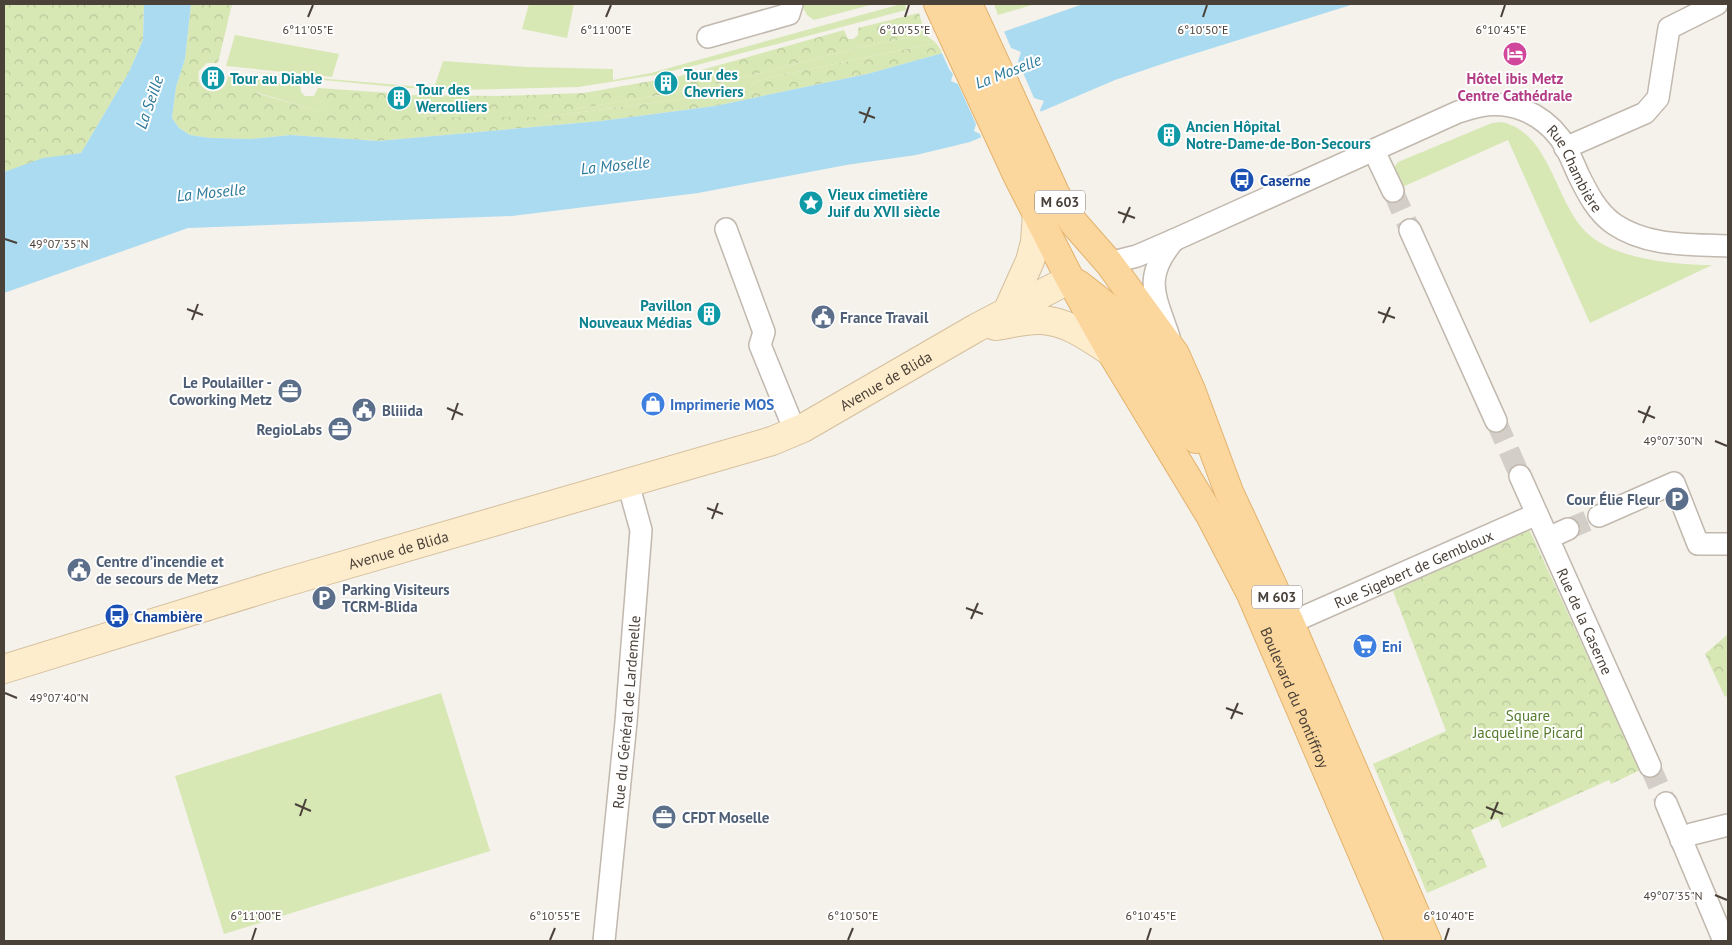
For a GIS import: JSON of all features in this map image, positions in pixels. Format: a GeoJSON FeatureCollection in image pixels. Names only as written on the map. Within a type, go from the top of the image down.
{"type":"FeatureCollection","features":[{"type":"Feature","properties":{"kind":"main road","name":"Boulevard du Pontiffroy"},"geometry":{"type":"LineString","coordinates":[[941,10],[1002,145],[1070,279],[1111,352],[1211,517],[1251,594],[1400,941]]}},
{"type":"Feature","properties":{"kind":"main road","name":"Boulevard du Pontiffroy"},"geometry":{"type":"LineString","coordinates":[[971,10],[1060,202],[1073,222],[1109,263],[1175,354],[1191,390],[1229,492],[1290,624],[1427,941]]}},
{"type":"Feature","properties":{"kind":"main road","name":"Boulevard du Pontiffroy"},"geometry":{"type":"LineString","coordinates":[[1038,213],[1065,243],[1086,260],[1097,263],[1109,263]]}},
{"type":"Feature","properties":{"kind":"main road"},"geometry":{"type":"LineString","coordinates":[[1008,312],[1030,261],[1035,242],[1038,213]]}},
{"type":"Feature","properties":{"kind":"main road"},"geometry":{"type":"LineString","coordinates":[[1070,279],[1109,263]]}},
{"type":"Feature","properties":{"kind":"main road","name":"Boulevard du Pontiffroy"},"geometry":{"type":"LineString","coordinates":[[1070,279],[1110,309],[1145,356],[1229,492]]}},
{"type":"Feature","properties":{"kind":"main road","name":"Avenue de Blida"},"geometry":{"type":"LineString","coordinates":[[4,669],[276,586],[772,441],[795,432],[976,328],[1070,279]]}},
{"type":"Feature","properties":{"kind":"main road","name":"Avenue de Blida"},"geometry":{"type":"LineString","coordinates":[[976,328],[1047,320],[1088,336],[1111,352]]}},
{"type":"Feature","properties":{"kind":"street"},"geometry":{"type":"LineString","coordinates":[[708,37],[789,14],[792,4]]}},
{"type":"Feature","properties":{"kind":"street"},"geometry":{"type":"LineString","coordinates":[[1566,148],[1645,113],[1658,98],[1669,28],[1717,4]]}},
{"type":"Feature","properties":{"kind":"street","name":"Rue Chambière"},"geometry":{"type":"LineString","coordinates":[[1109,263],[1136,256],[1174,240],[1458,112],[1480,106],[1498,104],[1514,106],[1535,115],[1552,128],[1566,148],[1588,195],[1598,209],[1613,224],[1645,239],[1668,243],[1728,246]]}},
{"type":"Feature","properties":{"kind":"street"},"geometry":{"type":"LineString","coordinates":[[1374,151],[1393,191]]}},
{"type":"Feature","properties":{"kind":"street"},"geometry":{"type":"LineString","coordinates":[[726,229],[764,332],[760,345],[795,432]]}},
{"type":"Feature","properties":{"kind":"street"},"geometry":{"type":"LineString","coordinates":[[1410,230],[1496,422]]}},
{"type":"Feature","properties":{"kind":"street"},"geometry":{"type":"LineString","coordinates":[[1174,240],[1164,252],[1154,274],[1154,292],[1175,354]]}},
{"type":"Feature","properties":{"kind":"street","name":"Rue de la Caserne"},"geometry":{"type":"LineString","coordinates":[[1520,476],[1650,766]]}},
{"type":"Feature","properties":{"kind":"street","name":"Rue du Général de Lardemelle"},"geometry":{"type":"LineString","coordinates":[[604,941],[626,722],[641,530],[628,483]]}},
{"type":"Feature","properties":{"kind":"street"},"geometry":{"type":"LineString","coordinates":[[1599,516],[1674,483],[1698,544],[1728,544]]}},
{"type":"Feature","properties":{"kind":"street","name":"Rue Sigebert de Gembloux"},"geometry":{"type":"LineString","coordinates":[[1290,624],[1537,514]]}},
{"type":"Feature","properties":{"kind":"street"},"geometry":{"type":"LineString","coordinates":[[1548,538],[1568,529]]}},
{"type":"Feature","properties":{"kind":"street"},"geometry":{"type":"LineString","coordinates":[[1666,803],[1724,941]]}},
{"type":"Feature","properties":{"kind":"street"},"geometry":{"type":"LineString","coordinates":[[1681,840],[1692,834],[1728,825]]}},
{"type":"Feature","properties":{"kind":"green space"},"geometry":{"type":"Polygon","coordinates":[[[4,4],[144,4],[143,40],[129,72],[81,153],[43,159],[4,172],[4,4]]]}},
{"type":"Feature","properties":{"kind":"green space"},"geometry":{"type":"Polygon","coordinates":[[[191,4],[232,4],[218,63],[207,63],[199,71],[201,86],[206,90],[217,91],[222,88],[226,83],[228,75],[269,80],[273,82],[256,93],[340,117],[314,96],[318,88],[389,93],[390,99],[401,104],[408,98],[408,95],[499,96],[584,93],[657,80],[661,86],[666,88],[672,84],[673,78],[844,30],[848,39],[853,39],[858,35],[858,28],[919,13],[925,34],[857,48],[696,89],[575,109],[463,109],[421,117],[543,117],[729,93],[767,78],[936,43],[943,53],[867,74],[715,106],[601,121],[378,141],[290,135],[251,139],[210,138],[190,135],[179,128],[172,118],[176,87],[185,59],[191,4]]]}},
{"type":"Feature","properties":{"kind":"green space"},"geometry":{"type":"Polygon","coordinates":[[[529,4],[574,4],[567,38],[522,29],[529,4]]]}},
{"type":"Feature","properties":{"kind":"green space"},"geometry":{"type":"Polygon","coordinates":[[[801,4],[874,4],[814,20],[807,15],[801,4]]]}},
{"type":"Feature","properties":{"kind":"green space"},"geometry":{"type":"Polygon","coordinates":[[[905,4],[906,10],[697,65],[655,75],[578,87],[458,90],[408,88],[302,78],[224,68],[434,88],[443,61],[526,67],[613,69],[613,80],[651,73],[905,4]]]}},
{"type":"Feature","properties":{"kind":"green space"},"geometry":{"type":"Polygon","coordinates":[[[994,4],[1035,4],[998,15],[994,4]]]}},
{"type":"Feature","properties":{"kind":"green space"},"geometry":{"type":"Polygon","coordinates":[[[925,34],[936,43],[767,78],[729,93],[543,117],[418,118],[463,109],[575,109],[696,89],[857,48],[925,34]]]}},
{"type":"Feature","properties":{"kind":"green space"},"geometry":{"type":"Polygon","coordinates":[[[235,35],[339,54],[332,77],[226,66],[235,35]]]}},
{"type":"Feature","properties":{"kind":"green space"},"geometry":{"type":"Polygon","coordinates":[[[273,82],[300,85],[301,92],[305,96],[314,96],[342,118],[255,92],[273,82]]]}},
{"type":"Feature","properties":{"kind":"green space"},"geometry":{"type":"Polygon","coordinates":[[[1501,122],[1517,128],[1530,138],[1550,168],[1575,218],[1585,231],[1596,240],[1627,254],[1662,262],[1712,265],[1590,323],[1508,140],[1398,189],[1393,169],[1398,162],[1492,123],[1501,122]]]}},
{"type":"Feature","properties":{"kind":"green space","name":"Square Jacqueline Picard"},"geometry":{"type":"Polygon","coordinates":[[[1529,529],[1640,770],[1611,784],[1609,780],[1502,828],[1498,818],[1471,830],[1487,867],[1427,893],[1373,764],[1446,731],[1393,591],[1529,529]]]}},
{"type":"Feature","properties":{"kind":"green space"},"geometry":{"type":"Polygon","coordinates":[[[1728,634],[1728,695],[1725,697],[1705,654],[1728,634]]]}},
{"type":"Feature","properties":{"kind":"green space"},"geometry":{"type":"Polygon","coordinates":[[[441,693],[490,851],[224,934],[175,776],[441,693]]]}},
{"type":"Feature","properties":{"kind":"water"},"geometry":{"type":"Polygon","coordinates":[[[144,4],[191,4],[185,59],[176,87],[172,118],[179,128],[190,135],[210,138],[251,139],[290,135],[378,141],[601,121],[715,106],[867,74],[943,53],[1083,4],[1354,4],[1115,80],[970,142],[916,155],[846,165],[698,193],[512,216],[188,228],[4,293],[4,172],[43,158],[81,153],[129,72],[143,40],[144,4]]]}},
{"type":"Feature","properties":{"kind":"pier"},"geometry":{"type":"Polygon","coordinates":[[[1003,29],[1011,48],[1021,52],[1018,61],[1034,98],[1044,101],[1040,110],[1042,114],[982,140],[980,134],[974,131],[976,124],[958,84],[951,81],[953,74],[941,51],[1003,29]]]}},
{"type":"Feature","properties":{"kind":"tunnel"},"geometry":{"type":"LineString","coordinates":[[1393,191],[1410,230]]}},
{"type":"Feature","properties":{"kind":"tunnel"},"geometry":{"type":"LineString","coordinates":[[1496,421],[1520,476]]}},
{"type":"Feature","properties":{"kind":"tunnel"},"geometry":{"type":"LineString","coordinates":[[1568,529],[1599,516]]}},
{"type":"Feature","properties":{"kind":"tunnel"},"geometry":{"type":"LineString","coordinates":[[1650,766],[1666,803]]}},
{"type":"Feature","properties":{"kind":"place","name":"Hôtel ibis Metz Centre Cathédrale"},"geometry":{"type":"Point","coordinates":[1515,54]}},
{"type":"Feature","properties":{"kind":"place","name":"Tour au Diable"},"geometry":{"type":"Point","coordinates":[213,78]}},
{"type":"Feature","properties":{"kind":"place","name":"Tour des Chevriers"},"geometry":{"type":"Point","coordinates":[666,83]}},
{"type":"Feature","properties":{"kind":"place","name":"Tour des Wercolliers"},"geometry":{"type":"Point","coordinates":[399,98]}},
{"type":"Feature","properties":{"kind":"place","name":"Ancien Hôpital Notre-Dame-de-Bon-Secours"},"geometry":{"type":"Point","coordinates":[1169,135]}},
{"type":"Feature","properties":{"kind":"place","name":"Caserne"},"geometry":{"type":"Point","coordinates":[1242,180]}},
{"type":"Feature","properties":{"kind":"place","name":"Vieux cimetière Juif du XVII siècle"},"geometry":{"type":"Point","coordinates":[811,203]}},
{"type":"Feature","properties":{"kind":"place","name":"Pavillon Nouveaux Médias"},"geometry":{"type":"Point","coordinates":[709,314]}},
{"type":"Feature","properties":{"kind":"place","name":"France Travail"},"geometry":{"type":"Point","coordinates":[823,317]}},
{"type":"Feature","properties":{"kind":"place","name":"Le Poulailler - Coworking Metz"},"geometry":{"type":"Point","coordinates":[290,391]}},
{"type":"Feature","properties":{"kind":"place","name":"Imprimerie MOS"},"geometry":{"type":"Point","coordinates":[653,404]}},
{"type":"Feature","properties":{"kind":"place","name":"Bliiida"},"geometry":{"type":"Point","coordinates":[364,410]}},
{"type":"Feature","properties":{"kind":"place","name":"RegioLabs"},"geometry":{"type":"Point","coordinates":[340,429]}},
{"type":"Feature","properties":{"kind":"place","name":"Cour Élie Fleur"},"geometry":{"type":"Point","coordinates":[1677,499]}},
{"type":"Feature","properties":{"kind":"place","name":"Centre d’incendie et de secours de Metz"},"geometry":{"type":"Point","coordinates":[79,570]}},
{"type":"Feature","properties":{"kind":"place","name":"Parking Visiteurs TCRM-Blida"},"geometry":{"type":"Point","coordinates":[324,598]}},
{"type":"Feature","properties":{"kind":"place","name":"Chambière"},"geometry":{"type":"Point","coordinates":[117,616]}},
{"type":"Feature","properties":{"kind":"place","name":"Eni"},"geometry":{"type":"Point","coordinates":[1365,646]}},
{"type":"Feature","properties":{"kind":"place","name":"CFDT Moselle"},"geometry":{"type":"Point","coordinates":[664,817]}},
{"type":"Feature","properties":{"kind":"water label","name":"La Moselle"},"geometry":{"type":"Point","coordinates":[1008,71]}},
{"type":"Feature","properties":{"kind":"water label","name":"La Seille"},"geometry":{"type":"Point","coordinates":[149,102]}},
{"type":"Feature","properties":{"kind":"water label","name":"La Moselle"},"geometry":{"type":"Point","coordinates":[615,165]}},
{"type":"Feature","properties":{"kind":"water label","name":"La Moselle"},"geometry":{"type":"Point","coordinates":[211,192]}}]}
